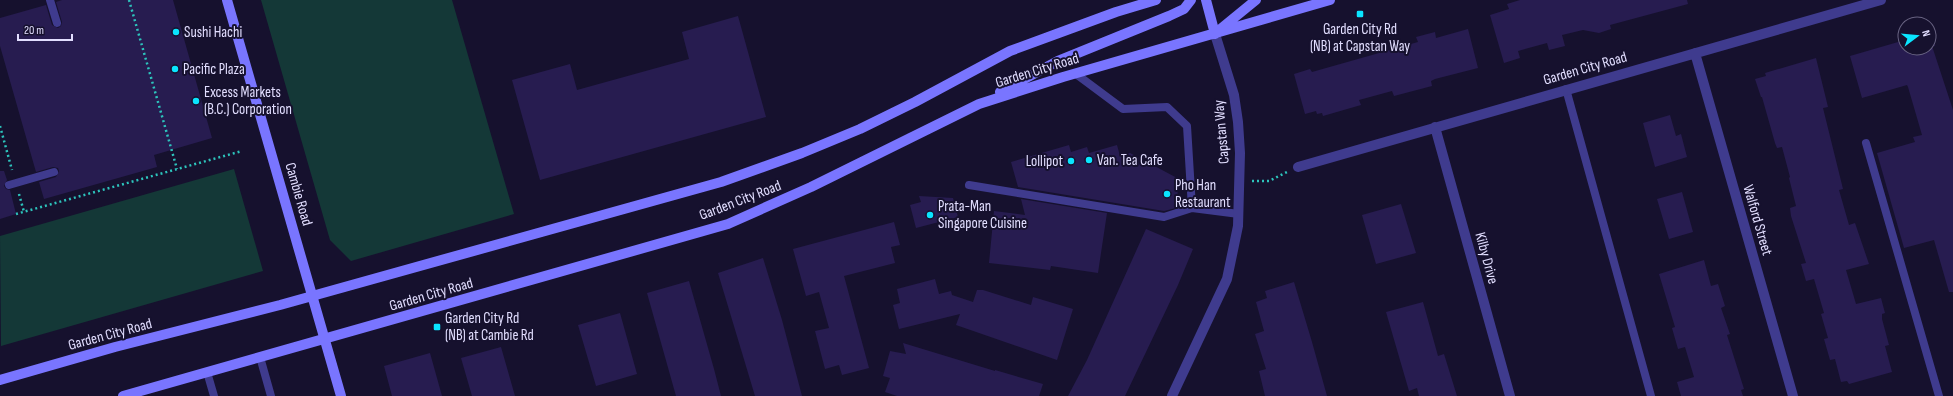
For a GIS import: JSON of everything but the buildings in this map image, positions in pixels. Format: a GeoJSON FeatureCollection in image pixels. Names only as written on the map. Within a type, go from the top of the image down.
{"type":"FeatureCollection","features":[{"type":"Feature","properties":{"kind":"main road","name":"Cambie Road"},"geometry":{"type":"LineString","coordinates":[[227,0],[341,396]]}},
{"type":"Feature","properties":{"kind":"main road","name":"Garden City Road"},"geometry":{"type":"LineString","coordinates":[[0,380],[115,347],[312,295],[721,182],[802,153],[860,129],[915,102],[1010,51],[1116,12],[1156,0]]}},
{"type":"Feature","properties":{"kind":"main road"},"geometry":{"type":"LineString","coordinates":[[979,104],[1058,61],[1184,9],[1191,0]]}},
{"type":"Feature","properties":{"kind":"main road","name":"Capstan Way"},"geometry":{"type":"LineString","coordinates":[[1206,0],[1215,34]]}},
{"type":"Feature","properties":{"kind":"main road"},"geometry":{"type":"LineString","coordinates":[[1215,34],[1256,0]]}},
{"type":"Feature","properties":{"kind":"main road","name":"Garden City Road"},"geometry":{"type":"LineString","coordinates":[[123,396],[325,340],[728,224],[811,187],[979,104],[1076,74],[1330,0]]}},
{"type":"Feature","properties":{"kind":"street","name":"Garden City Road"},"geometry":{"type":"LineString","coordinates":[[1298,167],[1881,0]]}},
{"type":"Feature","properties":{"kind":"street","name":"Capstan Way"},"geometry":{"type":"LineString","coordinates":[[1172,396],[1227,279],[1238,226],[1240,153],[1234,95],[1215,34]]}},
{"type":"Feature","properties":{"kind":"street","name":"Walford Street"},"geometry":{"type":"LineString","coordinates":[[1695,53],[1793,396]]}},
{"type":"Feature","properties":{"kind":"street","name":"Kilby Drive"},"geometry":{"type":"LineString","coordinates":[[1435,128],[1510,396]]}},
{"type":"Feature","properties":{"kind":"lane"},"geometry":{"type":"LineString","coordinates":[[50,0],[56,23]]}},
{"type":"Feature","properties":{"kind":"lane"},"geometry":{"type":"LineString","coordinates":[[1076,74],[1123,109],[1167,107],[1187,126],[1192,208]]}},
{"type":"Feature","properties":{"kind":"lane"},"geometry":{"type":"LineString","coordinates":[[1566,89],[1652,396]]}},
{"type":"Feature","properties":{"kind":"lane"},"geometry":{"type":"LineString","coordinates":[[1866,143],[1939,396]]}},
{"type":"Feature","properties":{"kind":"lane"},"geometry":{"type":"LineString","coordinates":[[9,185],[54,172]]}},
{"type":"Feature","properties":{"kind":"lane"},"geometry":{"type":"LineString","coordinates":[[969,185],[1164,218],[1192,208],[1238,214]]}},
{"type":"Feature","properties":{"kind":"lane"},"geometry":{"type":"LineString","coordinates":[[260,357],[271,396]]}},
{"type":"Feature","properties":{"kind":"lane"},"geometry":{"type":"LineString","coordinates":[[207,372],[214,396]]}},
{"type":"Feature","properties":{"kind":"path"},"geometry":{"type":"LineString","coordinates":[[129,0],[178,169]]}},
{"type":"Feature","properties":{"kind":"path"},"geometry":{"type":"LineString","coordinates":[[16,214],[242,151]]}},
{"type":"Feature","properties":{"kind":"path"},"geometry":{"type":"LineString","coordinates":[[1239,180],[1269,181],[1298,167]]}},
{"type":"Feature","properties":{"kind":"green space"},"geometry":{"type":"Polygon","coordinates":[[[261,0],[452,0],[514,214],[351,261],[330,240],[261,0]]]}},
{"type":"Feature","properties":{"kind":"green space"},"geometry":{"type":"Polygon","coordinates":[[[234,169],[263,271],[1,346],[0,236],[234,169]]]}},
{"type":"Feature","properties":{"kind":"place","name":"Garden City Rd (NB) at Capstan Way"},"geometry":{"type":"Point","coordinates":[1360,14]}},
{"type":"Feature","properties":{"kind":"place","name":"Sushi Hachi"},"geometry":{"type":"Point","coordinates":[176,32]}},
{"type":"Feature","properties":{"kind":"place","name":"Pacific Plaza"},"geometry":{"type":"Point","coordinates":[175,69]}},
{"type":"Feature","properties":{"kind":"place","name":"Excess Markets (B.C.) Corporation"},"geometry":{"type":"Point","coordinates":[196,101]}},
{"type":"Feature","properties":{"kind":"place","name":"Van. Tea Cafe"},"geometry":{"type":"Point","coordinates":[1089,160]}},
{"type":"Feature","properties":{"kind":"place","name":"Lollipot"},"geometry":{"type":"Point","coordinates":[1071,161]}},
{"type":"Feature","properties":{"kind":"place","name":"Pho Han Restaurant"},"geometry":{"type":"Point","coordinates":[1167,194]}},
{"type":"Feature","properties":{"kind":"place","name":"Prata-Man Singapore Cuisine"},"geometry":{"type":"Point","coordinates":[930,215]}},
{"type":"Feature","properties":{"kind":"place","name":"Garden City Rd (NB) at Cambie Rd"},"geometry":{"type":"Point","coordinates":[437,327]}}]}
